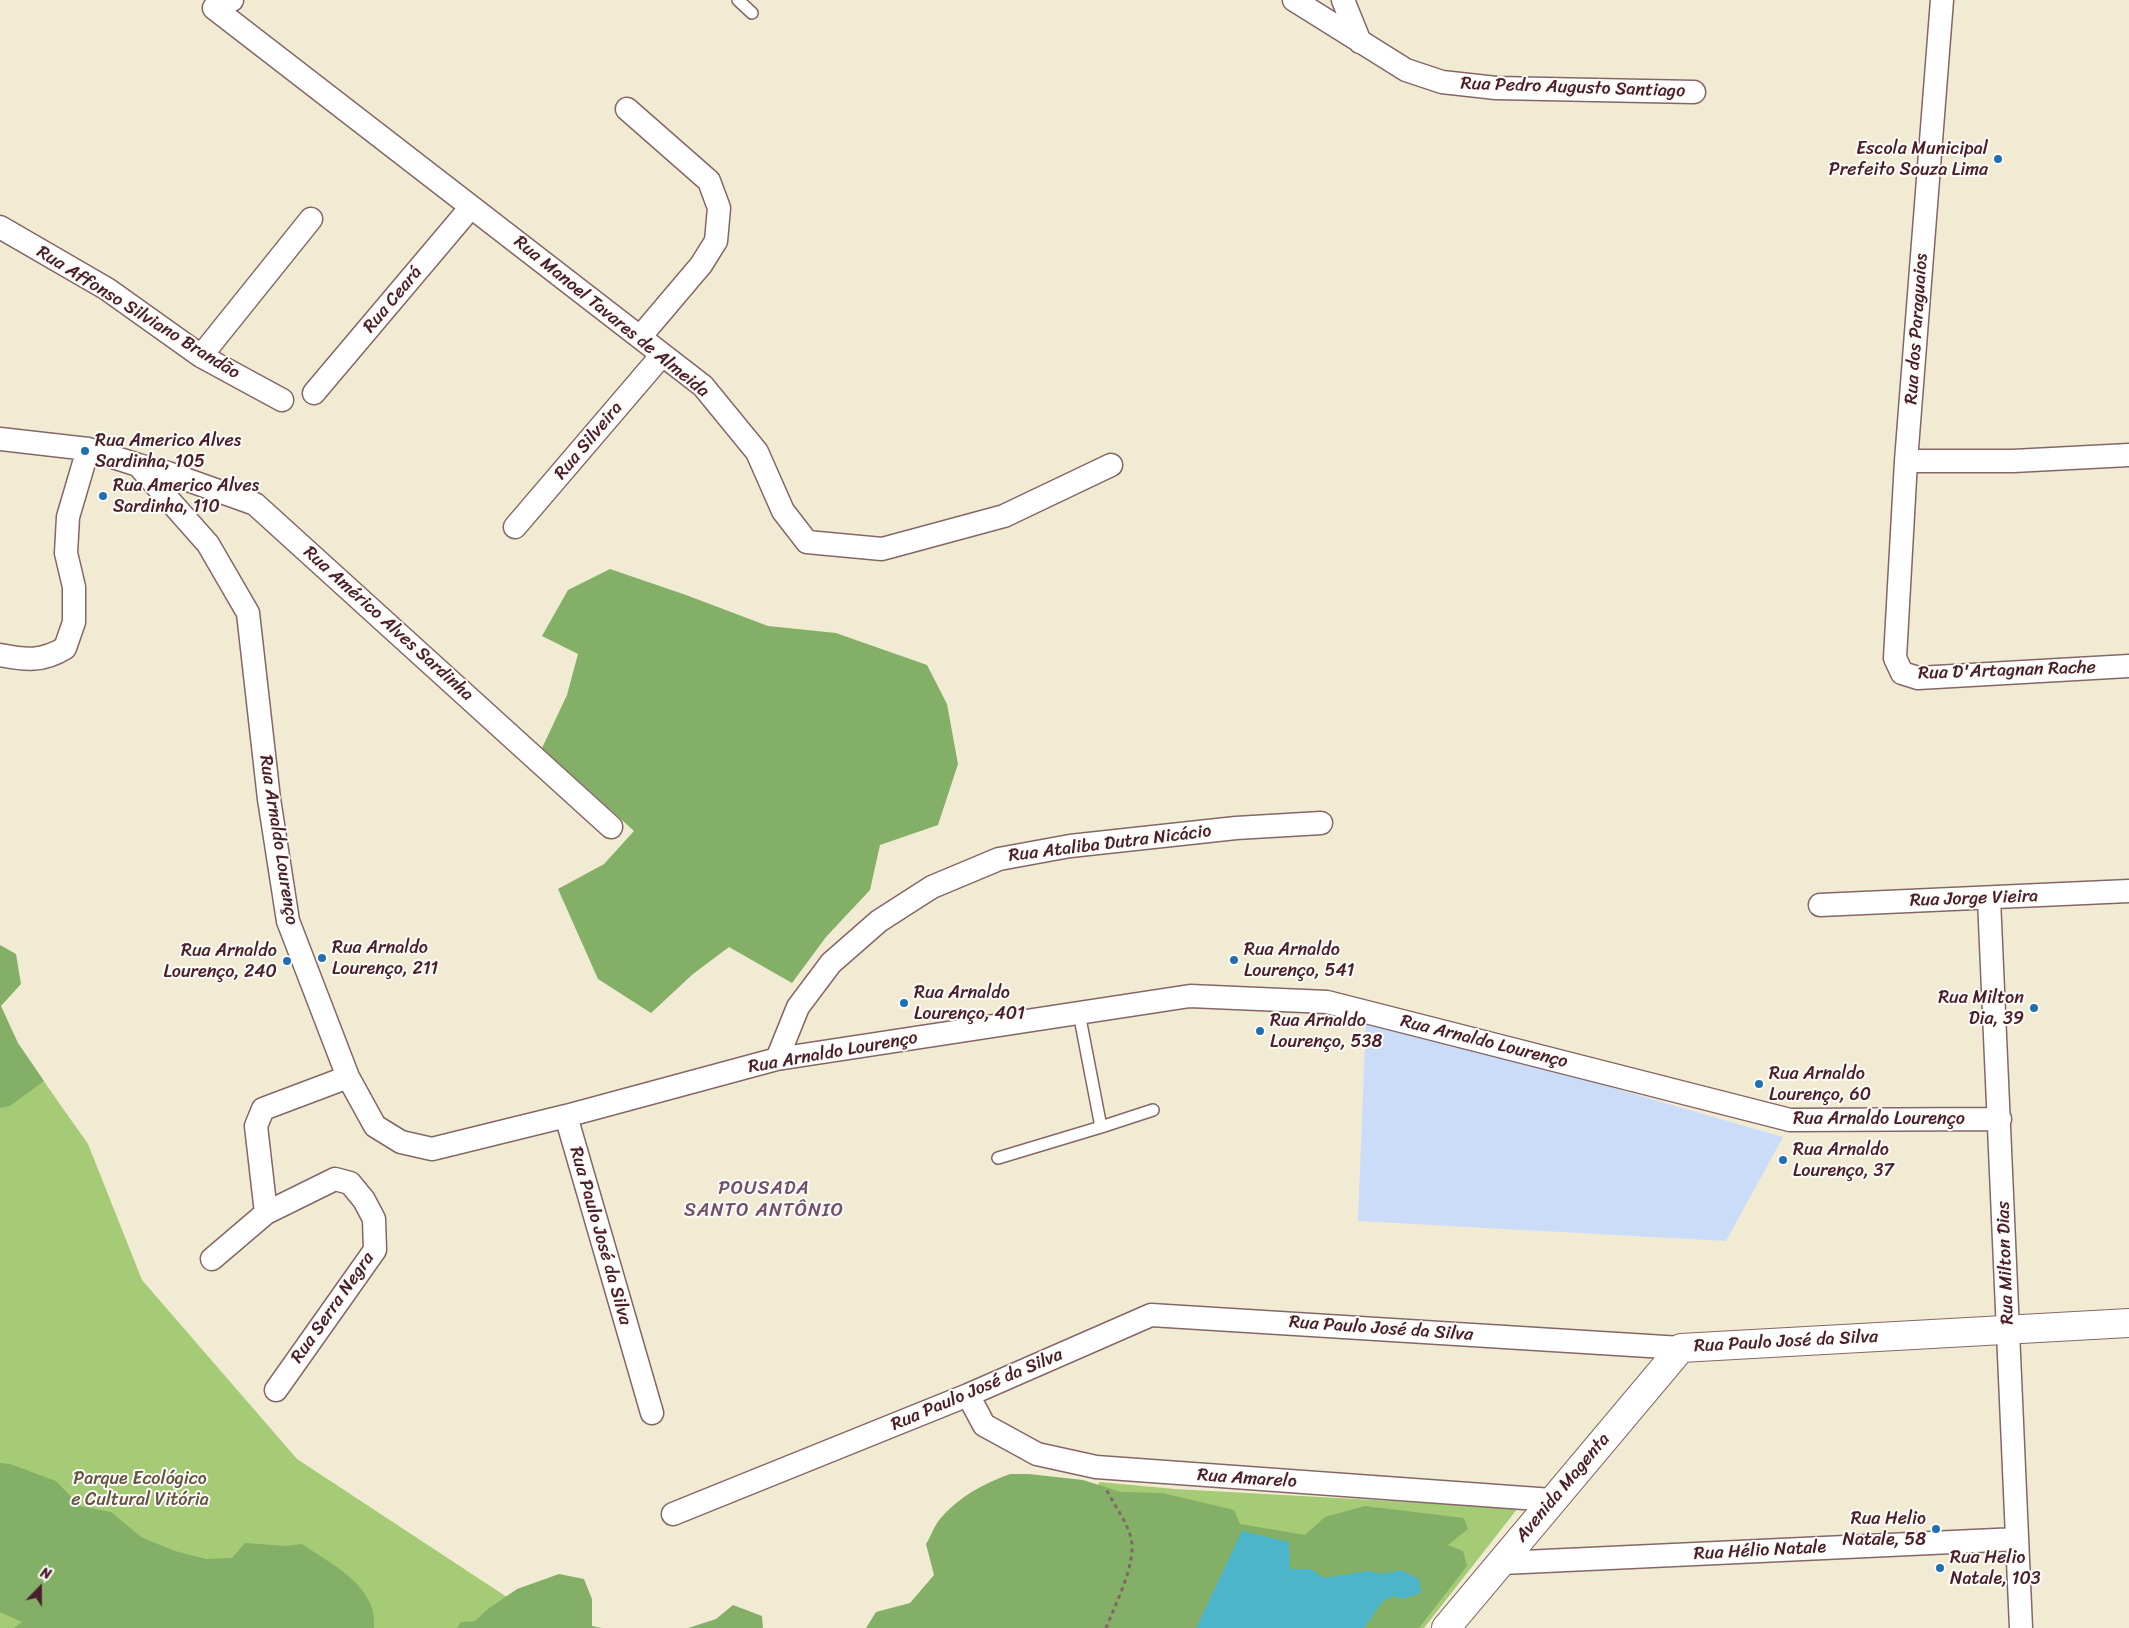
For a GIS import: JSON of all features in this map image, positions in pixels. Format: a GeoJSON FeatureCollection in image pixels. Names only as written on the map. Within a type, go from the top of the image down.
{"type":"FeatureCollection","features":[{"type":"Feature","properties":{"kind":"street","name":"Rua Pedro Augusto Santiago"},"geometry":{"type":"LineString","coordinates":[[1294,0],[1406,70],[1442,82],[1496,88],[1694,92]]}},
{"type":"Feature","properties":{"kind":"street"},"geometry":{"type":"LineString","coordinates":[[1343,0],[1360,42]]}},
{"type":"Feature","properties":{"kind":"street","name":"Rua dos Paraguaios"},"geometry":{"type":"LineString","coordinates":[[1895,658],[1906,461],[1942,0]]}},
{"type":"Feature","properties":{"kind":"street","name":"Rua Manoel Tavares de Almeida"},"geometry":{"type":"LineString","coordinates":[[223,4],[471,207],[703,386],[757,452],[783,511],[807,542],[882,549],[1004,516],[1111,465]]}},
{"type":"Feature","properties":{"kind":"street"},"geometry":{"type":"LineString","coordinates":[[627,109],[709,181],[719,208],[716,241],[701,265],[640,337]]}},
{"type":"Feature","properties":{"kind":"street","name":"Rua Ceará"},"geometry":{"type":"LineString","coordinates":[[314,393],[471,207]]}},
{"type":"Feature","properties":{"kind":"street"},"geometry":{"type":"LineString","coordinates":[[201,356],[311,219]]}},
{"type":"Feature","properties":{"kind":"street","name":"Rua Affonso Silviano Brandão"},"geometry":{"type":"LineString","coordinates":[[0,228],[107,289],[201,356],[282,400]]}},
{"type":"Feature","properties":{"kind":"street","name":"Rua Silveira"},"geometry":{"type":"LineString","coordinates":[[515,528],[662,354]]}},
{"type":"Feature","properties":{"kind":"street"},"geometry":{"type":"LineString","coordinates":[[0,439],[88,450],[138,465]]}},
{"type":"Feature","properties":{"kind":"street"},"geometry":{"type":"LineString","coordinates":[[0,656],[22,660],[48,658],[65,648],[74,622],[74,588],[66,553],[68,517],[88,450]]}},
{"type":"Feature","properties":{"kind":"street"},"geometry":{"type":"LineString","coordinates":[[1906,461],[2014,461],[2129,455]]}},
{"type":"Feature","properties":{"kind":"street","name":"Rua Américo Alves Sardinha"},"geometry":{"type":"LineString","coordinates":[[138,465],[168,473],[256,504],[611,827]]}},
{"type":"Feature","properties":{"kind":"street","name":"Rua Arnaldo Lourenço"},"geometry":{"type":"LineString","coordinates":[[138,465],[208,544],[248,613],[269,799],[288,922],[348,1077],[375,1126],[401,1142],[432,1149],[566,1116],[777,1059],[1190,996],[1327,1002],[1790,1120],[2000,1119]]}},
{"type":"Feature","properties":{"kind":"street","name":"Rua D'Artagnan Rache"},"geometry":{"type":"LineString","coordinates":[[1895,658],[1902,673],[1918,678],[2129,666]]}},
{"type":"Feature","properties":{"kind":"street","name":"Rua Ataliba Dutra Nicácio"},"geometry":{"type":"LineString","coordinates":[[777,1059],[798,1007],[831,963],[879,921],[932,887],[999,859],[1070,846],[1236,828],[1321,824]]}},
{"type":"Feature","properties":{"kind":"street","name":"Rua Jorge Vieira"},"geometry":{"type":"LineString","coordinates":[[1820,905],[2129,891]]}},
{"type":"Feature","properties":{"kind":"street","name":"Rua Milton Dias"},"geometry":{"type":"LineString","coordinates":[[1989,898],[2021,1628]]}},
{"type":"Feature","properties":{"kind":"street"},"geometry":{"type":"LineString","coordinates":[[266,1213],[256,1126],[263,1109],[348,1077]]}},
{"type":"Feature","properties":{"kind":"street","name":"Rua Paulo José da Silva"},"geometry":{"type":"LineString","coordinates":[[566,1116],[652,1413]]}},
{"type":"Feature","properties":{"kind":"street","name":"Rua Serra Negra"},"geometry":{"type":"LineString","coordinates":[[212,1259],[266,1213],[335,1178],[350,1183],[364,1200],[374,1219],[377,1239],[376,1250],[276,1390]]}},
{"type":"Feature","properties":{"kind":"street","name":"Rua Paulo José da Silva"},"geometry":{"type":"LineString","coordinates":[[673,1514],[968,1396],[1151,1315],[1681,1348],[2129,1323]]}},
{"type":"Feature","properties":{"kind":"street","name":"Avenida Magenta"},"geometry":{"type":"LineString","coordinates":[[1446,1628],[1681,1348]]}},
{"type":"Feature","properties":{"kind":"street","name":"Rua Amarelo"},"geometry":{"type":"LineString","coordinates":[[968,1396],[984,1425],[1037,1454],[1096,1467],[1552,1500]]}},
{"type":"Feature","properties":{"kind":"street","name":"Rua Hélio Natale"},"geometry":{"type":"LineString","coordinates":[[1502,1563],[2017,1539]]}},
{"type":"Feature","properties":{"kind":"lane"},"geometry":{"type":"LineString","coordinates":[[738,0],[752,13]]}},
{"type":"Feature","properties":{"kind":"lane"},"geometry":{"type":"LineString","coordinates":[[1079,1013],[1101,1127]]}},
{"type":"Feature","properties":{"kind":"lane"},"geometry":{"type":"LineString","coordinates":[[998,1158],[1153,1110]]}},
{"type":"Feature","properties":{"kind":"path"},"geometry":{"type":"LineString","coordinates":[[1096,1467],[1125,1523],[1131,1540],[1129,1564],[1106,1628]]}},
{"type":"Feature","properties":{"kind":"shaded area"},"geometry":{"type":"Polygon","coordinates":[[[1366,1017],[1783,1137],[1726,1241],[1358,1221],[1366,1017]]]}},
{"type":"Feature","properties":{"kind":"green space"},"geometry":{"type":"Polygon","coordinates":[[[610,569],[768,626],[836,633],[927,665],[947,704],[958,764],[938,825],[880,845],[870,890],[826,937],[792,983],[729,947],[693,974],[651,1013],[598,979],[558,889],[604,864],[634,831],[542,748],[567,695],[578,654],[542,636],[568,590],[610,569]]]}},
{"type":"Feature","properties":{"kind":"green space"},"geometry":{"type":"Polygon","coordinates":[[[0,945],[16,954],[21,984],[1,1006],[18,1043],[44,1081],[10,1106],[0,1108],[0,945]]]}},
{"type":"Feature","properties":{"kind":"green space","name":"Parque Ecológico e Cultural Vitória"},"geometry":{"type":"Polygon","coordinates":[[[0,1019],[88,1144],[142,1280],[297,1459],[554,1628],[0,1628],[0,1019]]]}},
{"type":"Feature","properties":{"kind":"green space"},"geometry":{"type":"Polygon","coordinates":[[[0,1463],[10,1464],[56,1481],[80,1506],[111,1512],[141,1537],[175,1551],[206,1559],[232,1558],[245,1543],[286,1546],[302,1544],[339,1568],[361,1588],[369,1600],[373,1613],[374,1628],[14,1628],[22,1622],[0,1612],[0,1463]]]}},
{"type":"Feature","properties":{"kind":"green space"},"geometry":{"type":"Polygon","coordinates":[[[1010,1474],[1029,1474],[1083,1480],[1121,1492],[1163,1493],[1234,1510],[1240,1524],[1305,1535],[1325,1517],[1365,1506],[1464,1518],[1468,1529],[1448,1545],[1463,1551],[1467,1566],[1419,1628],[866,1628],[876,1612],[910,1603],[934,1575],[926,1544],[938,1522],[947,1511],[972,1492],[1010,1474]]]}},
{"type":"Feature","properties":{"kind":"green space"},"geometry":{"type":"Polygon","coordinates":[[[1099,1482],[1175,1489],[1518,1508],[1424,1628],[1061,1628],[1099,1482]]]}},
{"type":"Feature","properties":{"kind":"green space"},"geometry":{"type":"Polygon","coordinates":[[[559,1574],[584,1579],[592,1599],[592,1626],[602,1628],[457,1628],[461,1622],[475,1621],[488,1609],[517,1589],[559,1574]]]}},
{"type":"Feature","properties":{"kind":"green space"},"geometry":{"type":"Polygon","coordinates":[[[733,1605],[762,1616],[763,1628],[688,1628],[716,1619],[733,1605]]]}},
{"type":"Feature","properties":{"kind":"water"},"geometry":{"type":"Polygon","coordinates":[[[1242,1531],[1289,1542],[1290,1569],[1311,1569],[1324,1578],[1368,1571],[1383,1574],[1401,1570],[1419,1579],[1421,1593],[1402,1599],[1393,1596],[1382,1602],[1364,1628],[1196,1628],[1242,1531]]]}},
{"type":"Feature","properties":{"kind":"place","name":"Escola Municipal Prefeito Souza Lima"},"geometry":{"type":"Point","coordinates":[1998,159]}},
{"type":"Feature","properties":{"kind":"place","name":"Rua Americo Alves Sardinha, 105"},"geometry":{"type":"Point","coordinates":[85,451]}},
{"type":"Feature","properties":{"kind":"place","name":"Rua Americo Alves Sardinha, 110"},"geometry":{"type":"Point","coordinates":[103,496]}},
{"type":"Feature","properties":{"kind":"place","name":"Rua Arnaldo Lourenço, 211"},"geometry":{"type":"Point","coordinates":[322,958]}},
{"type":"Feature","properties":{"kind":"place","name":"Rua Arnaldo Lourenço, 541"},"geometry":{"type":"Point","coordinates":[1234,960]}},
{"type":"Feature","properties":{"kind":"place","name":"Rua Arnaldo Lourenço, 240"},"geometry":{"type":"Point","coordinates":[287,961]}},
{"type":"Feature","properties":{"kind":"place","name":"Rua Arnaldo Lourenço, 401"},"geometry":{"type":"Point","coordinates":[904,1003]}},
{"type":"Feature","properties":{"kind":"place","name":"Rua Milton Dia, 39"},"geometry":{"type":"Point","coordinates":[2034,1008]}},
{"type":"Feature","properties":{"kind":"place","name":"Rua Arnaldo Lourenço, 538"},"geometry":{"type":"Point","coordinates":[1260,1031]}},
{"type":"Feature","properties":{"kind":"place","name":"Rua Arnaldo Lourenço, 60"},"geometry":{"type":"Point","coordinates":[1759,1084]}},
{"type":"Feature","properties":{"kind":"place","name":"Rua Arnaldo Lourenço, 37"},"geometry":{"type":"Point","coordinates":[1783,1160]}},
{"type":"Feature","properties":{"kind":"place","name":"Rua Helio Natale, 58"},"geometry":{"type":"Point","coordinates":[1936,1529]}},
{"type":"Feature","properties":{"kind":"place","name":"Rua Helio Natale, 103"},"geometry":{"type":"Point","coordinates":[1940,1568]}},
{"type":"Feature","properties":{"kind":"district","name":"POUSADA SANTO ANTÔNIO"},"geometry":{"type":"Point","coordinates":[764,1200]}}]}
